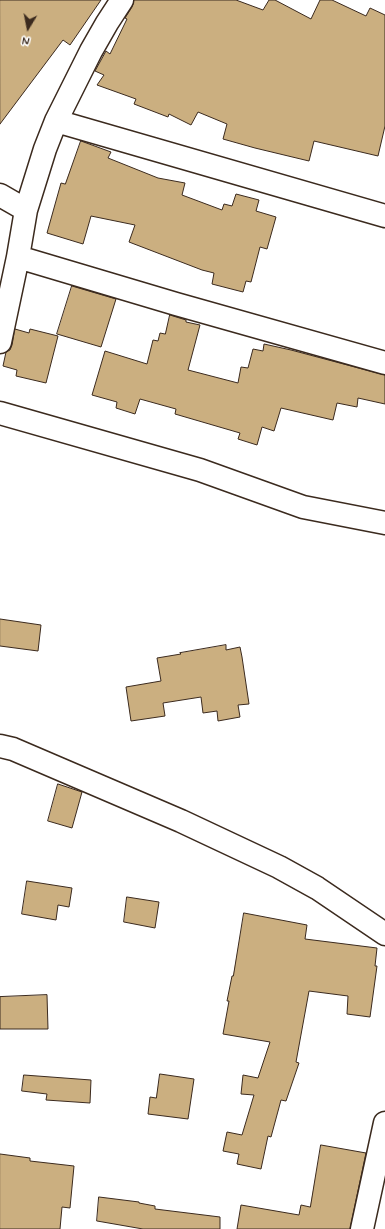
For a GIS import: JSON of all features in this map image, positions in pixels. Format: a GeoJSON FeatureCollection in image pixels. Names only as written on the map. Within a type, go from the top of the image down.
{"type":"FeatureCollection","features":[{"type":"Feature","properties":{"kind":"street"},"geometry":{"type":"LineString","coordinates":[[0,342],[18,257],[26,210],[56,120],[107,22],[122,0]]}},
{"type":"Feature","properties":{"kind":"street"},"geometry":{"type":"LineString","coordinates":[[56,120],[385,216]]}},
{"type":"Feature","properties":{"kind":"street"},"geometry":{"type":"LineString","coordinates":[[0,195],[26,210]]}},
{"type":"Feature","properties":{"kind":"street"},"geometry":{"type":"LineString","coordinates":[[18,257],[176,304],[385,363]]}},
{"type":"Feature","properties":{"kind":"street"},"geometry":{"type":"LineString","coordinates":[[0,413],[200,470],[303,507],[385,523]]}},
{"type":"Feature","properties":{"kind":"street"},"geometry":{"type":"LineString","coordinates":[[0,746],[14,749],[174,818],[279,867],[317,888],[385,934]]}},
{"type":"Feature","properties":{"kind":"street"},"geometry":{"type":"LineString","coordinates":[[362,1229],[385,1123]]}},
{"type":"Feature","properties":{"kind":"building"},"geometry":{"type":"Polygon","coordinates":[[[0,0],[101,0],[70,45],[63,40],[0,124],[0,0]]]}},
{"type":"Feature","properties":{"kind":"building"},"geometry":{"type":"Polygon","coordinates":[[[134,0],[236,0],[263,10],[269,0],[275,0],[311,19],[320,0],[332,0],[366,16],[370,8],[385,15],[385,126],[378,156],[314,141],[309,161],[255,148],[223,139],[227,124],[198,112],[191,125],[169,114],[168,117],[134,104],[136,99],[97,85],[104,75],[95,71],[106,51],[110,54],[127,19],[125,18],[132,7],[134,0]]]}},
{"type":"Feature","properties":{"kind":"building"},"geometry":{"type":"Polygon","coordinates":[[[81,141],[111,152],[108,158],[158,178],[185,183],[182,195],[222,210],[224,204],[232,206],[236,194],[259,200],[256,211],[276,217],[267,249],[260,247],[251,282],[246,281],[243,292],[212,284],[214,273],[202,270],[129,242],[135,225],[91,216],[83,244],[47,233],[61,183],[65,184],[81,141]]]}},
{"type":"Feature","properties":{"kind":"building"},"geometry":{"type":"Polygon","coordinates":[[[72,286],[116,299],[101,347],[57,334],[72,286]]]}},
{"type":"Feature","properties":{"kind":"building"},"geometry":{"type":"Polygon","coordinates":[[[170,315],[186,320],[186,322],[200,325],[188,370],[238,383],[241,367],[248,368],[253,349],[263,351],[264,344],[385,375],[385,404],[358,398],[357,407],[337,403],[333,420],[281,408],[274,431],[262,427],[257,445],[238,439],[240,433],[175,414],[176,409],[140,399],[135,414],[116,408],[117,402],[92,395],[105,351],[147,364],[153,340],[158,341],[160,333],[165,334],[170,315]]]}},
{"type":"Feature","properties":{"kind":"building"},"geometry":{"type":"Polygon","coordinates":[[[15,329],[29,333],[30,329],[58,336],[46,383],[16,376],[17,370],[3,366],[6,352],[10,350],[12,345],[15,329]]]}},
{"type":"Feature","properties":{"kind":"building"},"geometry":{"type":"Polygon","coordinates":[[[0,619],[41,625],[38,651],[0,646],[0,619]]]}},
{"type":"Feature","properties":{"kind":"building"},"geometry":{"type":"Polygon","coordinates":[[[226,645],[226,650],[240,647],[242,657],[249,704],[238,705],[240,717],[218,721],[217,711],[203,713],[201,697],[163,703],[165,716],[131,721],[126,687],[161,681],[157,658],[226,645]]]}},
{"type":"Feature","properties":{"kind":"building"},"geometry":{"type":"Polygon","coordinates":[[[58,784],[82,792],[72,828],[48,821],[58,784]]]}},
{"type":"Feature","properties":{"kind":"building"},"geometry":{"type":"Polygon","coordinates":[[[27,881],[72,888],[69,907],[58,905],[56,920],[22,914],[27,881]]]}},
{"type":"Feature","properties":{"kind":"building"},"geometry":{"type":"Polygon","coordinates":[[[127,897],[159,902],[155,928],[124,922],[127,897]]]}},
{"type":"Feature","properties":{"kind":"building"},"geometry":{"type":"Polygon","coordinates":[[[244,913],[307,925],[305,939],[377,948],[375,966],[377,966],[370,1017],[347,1014],[348,996],[309,991],[296,1062],[299,1063],[286,1101],[281,1100],[271,1137],[268,1136],[261,1169],[237,1164],[239,1154],[223,1151],[227,1132],[242,1135],[254,1095],[241,1094],[243,1075],[258,1078],[270,1042],[223,1034],[229,1001],[227,1001],[244,913]]]}},
{"type":"Feature","properties":{"kind":"building"},"geometry":{"type":"Polygon","coordinates":[[[47,995],[48,1029],[0,1029],[0,997],[47,995]]]}},
{"type":"Feature","properties":{"kind":"building"},"geometry":{"type":"Polygon","coordinates":[[[160,1074],[194,1079],[188,1119],[148,1114],[150,1097],[156,1098],[160,1074]]]}},
{"type":"Feature","properties":{"kind":"building"},"geometry":{"type":"Polygon","coordinates":[[[24,1075],[91,1080],[90,1103],[46,1100],[47,1094],[22,1091],[24,1075]]]}},
{"type":"Feature","properties":{"kind":"building"},"geometry":{"type":"Polygon","coordinates":[[[321,1145],[366,1153],[350,1229],[237,1229],[241,1205],[299,1215],[301,1205],[310,1207],[321,1145]]]}},
{"type":"Feature","properties":{"kind":"building"},"geometry":{"type":"Polygon","coordinates":[[[0,1154],[30,1158],[30,1161],[74,1166],[70,1208],[62,1207],[60,1229],[0,1229],[0,1154]]]}},
{"type":"Feature","properties":{"kind":"building"},"geometry":{"type":"Polygon","coordinates":[[[99,1197],[139,1202],[155,1206],[155,1209],[220,1217],[220,1229],[143,1229],[97,1221],[99,1197]]]}}]}
